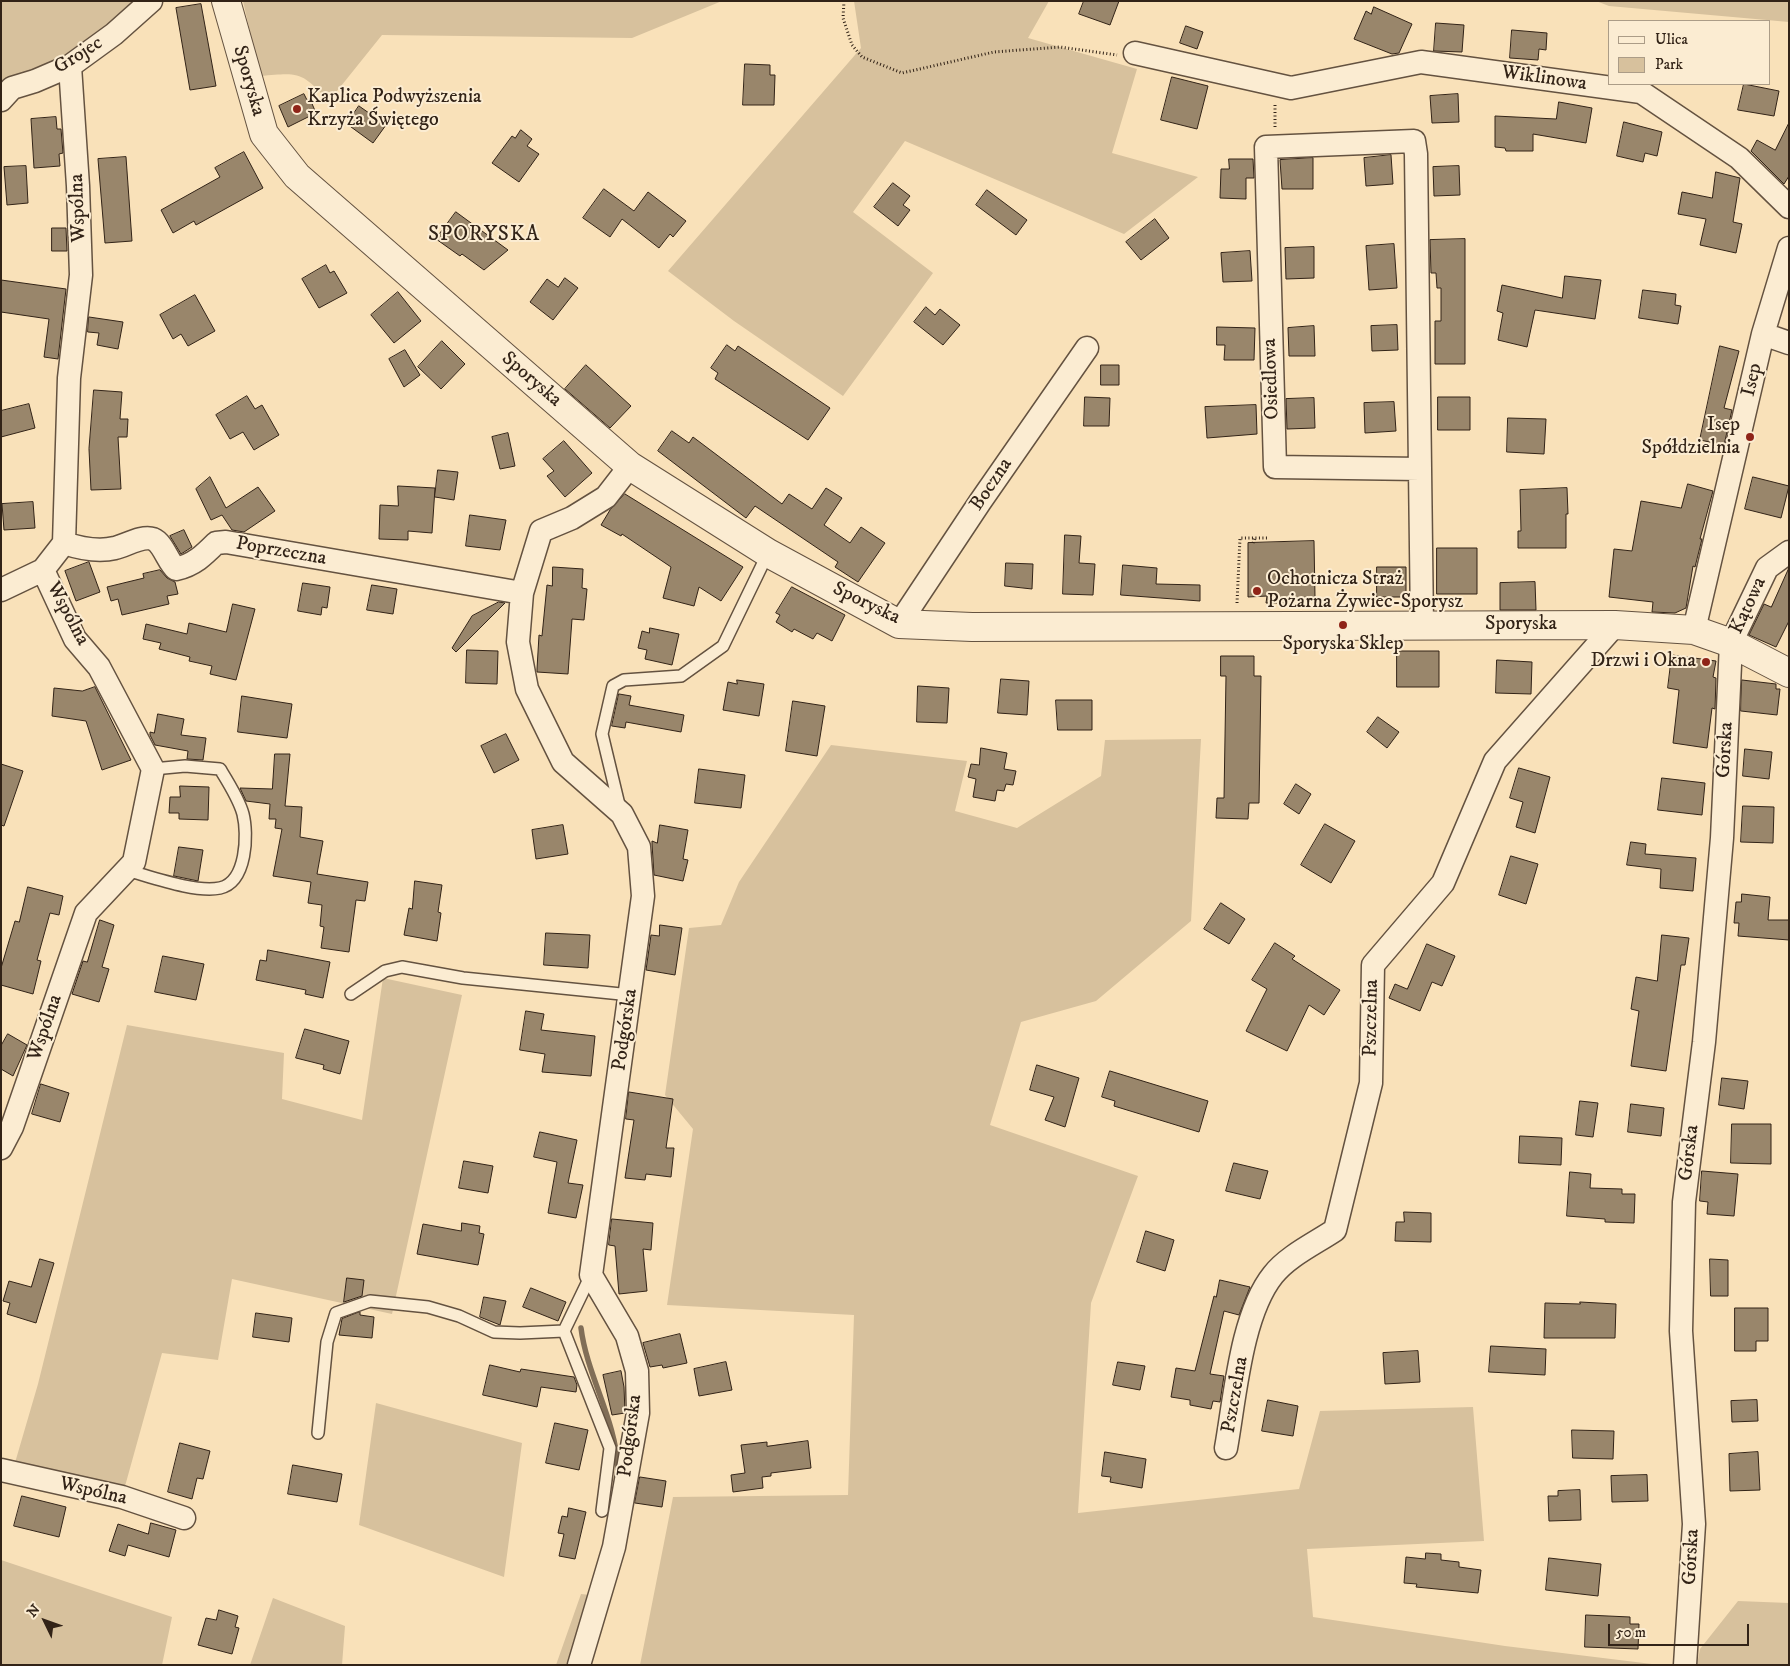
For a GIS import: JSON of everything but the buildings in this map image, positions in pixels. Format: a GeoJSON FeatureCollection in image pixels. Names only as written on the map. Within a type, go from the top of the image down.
{"type":"FeatureCollection","features":[{"type":"Feature","properties":{"kind":"street","name":"Grojec"},"geometry":{"type":"LineString","coordinates":[[5,92],[70,66],[114,34],[151,1]]}},
{"type":"Feature","properties":{"kind":"street","name":"Sporyska"},"geometry":{"type":"LineString","coordinates":[[226,1],[256,115],[264,134],[298,176],[630,466],[768,553],[899,624],[972,628],[1615,625],[1694,630],[1731,643],[1789,673]]}},
{"type":"Feature","properties":{"kind":"street"},"geometry":{"type":"LineString","coordinates":[[1135,52],[1283,87]]}},
{"type":"Feature","properties":{"kind":"street","name":"Wiklinowa"},"geometry":{"type":"LineString","coordinates":[[1283,87],[1421,62],[1642,92],[1739,158],[1789,207]]}},
{"type":"Feature","properties":{"kind":"street","name":"Wspólna"},"geometry":{"type":"LineString","coordinates":[[1,1148],[12,1127],[86,913],[134,862],[153,769],[99,667],[75,639],[43,570],[64,543],[69,378],[81,275],[78,186],[70,66]]}},
{"type":"Feature","properties":{"kind":"street"},"geometry":{"type":"LineString","coordinates":[[1271,139],[1414,141],[1416,154],[1422,626]]}},
{"type":"Feature","properties":{"kind":"street","name":"Osiedlowa"},"geometry":{"type":"LineString","coordinates":[[1271,139],[1274,467],[1420,469]]}},
{"type":"Feature","properties":{"kind":"street","name":"Isep"},"geometry":{"type":"LineString","coordinates":[[1694,630],[1764,334],[1789,248]]}},
{"type":"Feature","properties":{"kind":"street"},"geometry":{"type":"LineString","coordinates":[[1764,334],[1789,343]]}},
{"type":"Feature","properties":{"kind":"street","name":"Boczna"},"geometry":{"type":"LineString","coordinates":[[899,624],[980,502],[1087,348]]}},
{"type":"Feature","properties":{"kind":"street","name":"Podgórska"},"geometry":{"type":"LineString","coordinates":[[579,1665],[614,1547],[638,1413],[637,1371],[627,1336],[591,1275],[643,896],[639,847],[622,814],[563,762],[527,689],[518,642],[522,593],[540,531],[572,518],[606,497],[630,466]]}},
{"type":"Feature","properties":{"kind":"street","name":"Poprzeczna"},"geometry":{"type":"LineString","coordinates":[[64,543],[81,548],[113,548],[144,538],[152,539],[158,543],[169,563],[176,569],[186,567],[199,560],[216,543],[226,542],[522,593]]}},
{"type":"Feature","properties":{"kind":"street","name":"Kątowa"},"geometry":{"type":"LineString","coordinates":[[1731,643],[1767,568],[1789,552]]}},
{"type":"Feature","properties":{"kind":"street"},"geometry":{"type":"LineString","coordinates":[[1,590],[43,570]]}},
{"type":"Feature","properties":{"kind":"street","name":"Pszczelna"},"geometry":{"type":"LineString","coordinates":[[1226,1448],[1246,1338],[1265,1288],[1284,1264],[1334,1230],[1371,1083],[1373,965],[1443,883],[1495,761],[1615,625]]}},
{"type":"Feature","properties":{"kind":"street","name":"Górska"},"geometry":{"type":"LineString","coordinates":[[1686,1665],[1694,1524],[1681,1331],[1684,1202],[1704,1042],[1721,847],[1731,643]]}},
{"type":"Feature","properties":{"kind":"street","name":"Wspólna"},"geometry":{"type":"LineString","coordinates":[[1,1470],[122,1497],[184,1518]]}},
{"type":"Feature","properties":{"kind":"lane"},"geometry":{"type":"LineString","coordinates":[[622,814],[602,734],[613,686],[624,680],[681,676],[723,646],[768,553]]}},
{"type":"Feature","properties":{"kind":"lane"},"geometry":{"type":"LineString","coordinates":[[126,870],[199,888],[222,888],[239,874],[246,844],[243,813],[220,769],[185,766],[153,769]]}},
{"type":"Feature","properties":{"kind":"lane"},"geometry":{"type":"LineString","coordinates":[[351,994],[385,970],[402,967],[463,978],[631,994]]}},
{"type":"Feature","properties":{"kind":"lane"},"geometry":{"type":"LineString","coordinates":[[591,1275],[564,1331],[583,1375],[610,1448],[602,1511]]}},
{"type":"Feature","properties":{"kind":"lane"},"geometry":{"type":"LineString","coordinates":[[318,1433],[327,1342],[336,1313],[370,1301],[428,1307],[460,1316],[494,1332],[564,1331]]}},
{"type":"Feature","properties":{"kind":"path"},"geometry":{"type":"LineString","coordinates":[[844,1],[843,18],[852,45],[862,57],[902,72],[994,52],[1060,48],[1130,57],[1135,52]]}},
{"type":"Feature","properties":{"kind":"path"},"geometry":{"type":"LineString","coordinates":[[1271,139],[1283,87]]}},
{"type":"Feature","properties":{"kind":"path"},"geometry":{"type":"LineString","coordinates":[[1237,611],[1240,538],[1269,538]]}},
{"type":"Feature","properties":{"kind":"path"},"geometry":{"type":"LineString","coordinates":[[1253,543],[1255,538]]}},
{"type":"Feature","properties":{"kind":"green space"},"geometry":{"type":"Polygon","coordinates":[[[1,1],[148,1],[70,66],[1,88],[1,1]]]}},
{"type":"Feature","properties":{"kind":"green space"},"geometry":{"type":"Polygon","coordinates":[[[243,1],[722,1],[632,38],[382,35],[329,101],[306,79],[299,76],[284,74],[260,76],[243,1]]]}},
{"type":"Feature","properties":{"kind":"green space"},"geometry":{"type":"Polygon","coordinates":[[[854,1],[1049,1],[1028,38],[1137,69],[1112,153],[1198,177],[1124,234],[905,141],[853,212],[933,273],[843,396],[734,321],[668,271],[861,48],[854,1]]]}},
{"type":"Feature","properties":{"kind":"green space"},"geometry":{"type":"Polygon","coordinates":[[[1596,1],[1789,1],[1789,22],[1770,20],[1609,6],[1596,1]]]}},
{"type":"Feature","properties":{"kind":"green space"},"geometry":{"type":"Polygon","coordinates":[[[1201,739],[1191,921],[1096,1001],[1021,1022],[990,1125],[1138,1176],[1091,1303],[1078,1513],[1299,1489],[1320,1411],[1473,1407],[1484,1541],[1307,1549],[1313,1617],[1505,1646],[1660,1665],[640,1665],[673,1497],[848,1495],[854,1315],[667,1305],[693,1129],[665,1095],[689,928],[721,925],[739,882],[831,745],[967,761],[955,811],[1017,828],[1101,776],[1105,740],[1201,739]]]}},
{"type":"Feature","properties":{"kind":"green space"},"geometry":{"type":"Polygon","coordinates":[[[383,978],[462,995],[392,1314],[232,1279],[218,1360],[162,1353],[122,1497],[12,1473],[38,1384],[127,1025],[284,1053],[282,1099],[362,1120],[383,978]]]}},
{"type":"Feature","properties":{"kind":"green space"},"geometry":{"type":"Polygon","coordinates":[[[376,1403],[522,1443],[504,1577],[359,1525],[376,1403]]]}},
{"type":"Feature","properties":{"kind":"green space"},"geometry":{"type":"Polygon","coordinates":[[[1,1560],[172,1617],[162,1665],[1,1665],[1,1560]]]}},
{"type":"Feature","properties":{"kind":"green space"},"geometry":{"type":"Polygon","coordinates":[[[581,1594],[601,1596],[579,1665],[556,1665],[581,1594]]]}},
{"type":"Feature","properties":{"kind":"green space"},"geometry":{"type":"Polygon","coordinates":[[[273,1598],[345,1626],[342,1665],[250,1665],[273,1598]]]}},
{"type":"Feature","properties":{"kind":"green space"},"geometry":{"type":"Polygon","coordinates":[[[1738,1601],[1789,1603],[1789,1665],[1697,1665],[1700,1649],[1738,1601]]]}},
{"type":"Feature","properties":{"kind":"waterway"},"geometry":{"type":"LineString","coordinates":[[581,1328],[589,1363],[612,1433],[618,1469]]}},
{"type":"Feature","properties":{"kind":"place","name":"Kaplica Podwyższenia Krzyża Świętego"},"geometry":{"type":"Point","coordinates":[297,109]}},
{"type":"Feature","properties":{"kind":"place","name":"Isep Spółdzielnia"},"geometry":{"type":"Point","coordinates":[1750,437]}},
{"type":"Feature","properties":{"kind":"place","name":"Ochotnicza Straż Pożarna Żywiec-Sporysz"},"geometry":{"type":"Point","coordinates":[1257,591]}},
{"type":"Feature","properties":{"kind":"place","name":"Sporyska Sklep"},"geometry":{"type":"Point","coordinates":[1343,625]}},
{"type":"Feature","properties":{"kind":"place","name":"Drzwi i Okna"},"geometry":{"type":"Point","coordinates":[1706,662]}},
{"type":"Feature","properties":{"kind":"district","name":"SPORYSKA"},"geometry":{"type":"Point","coordinates":[484,236]}}]}
